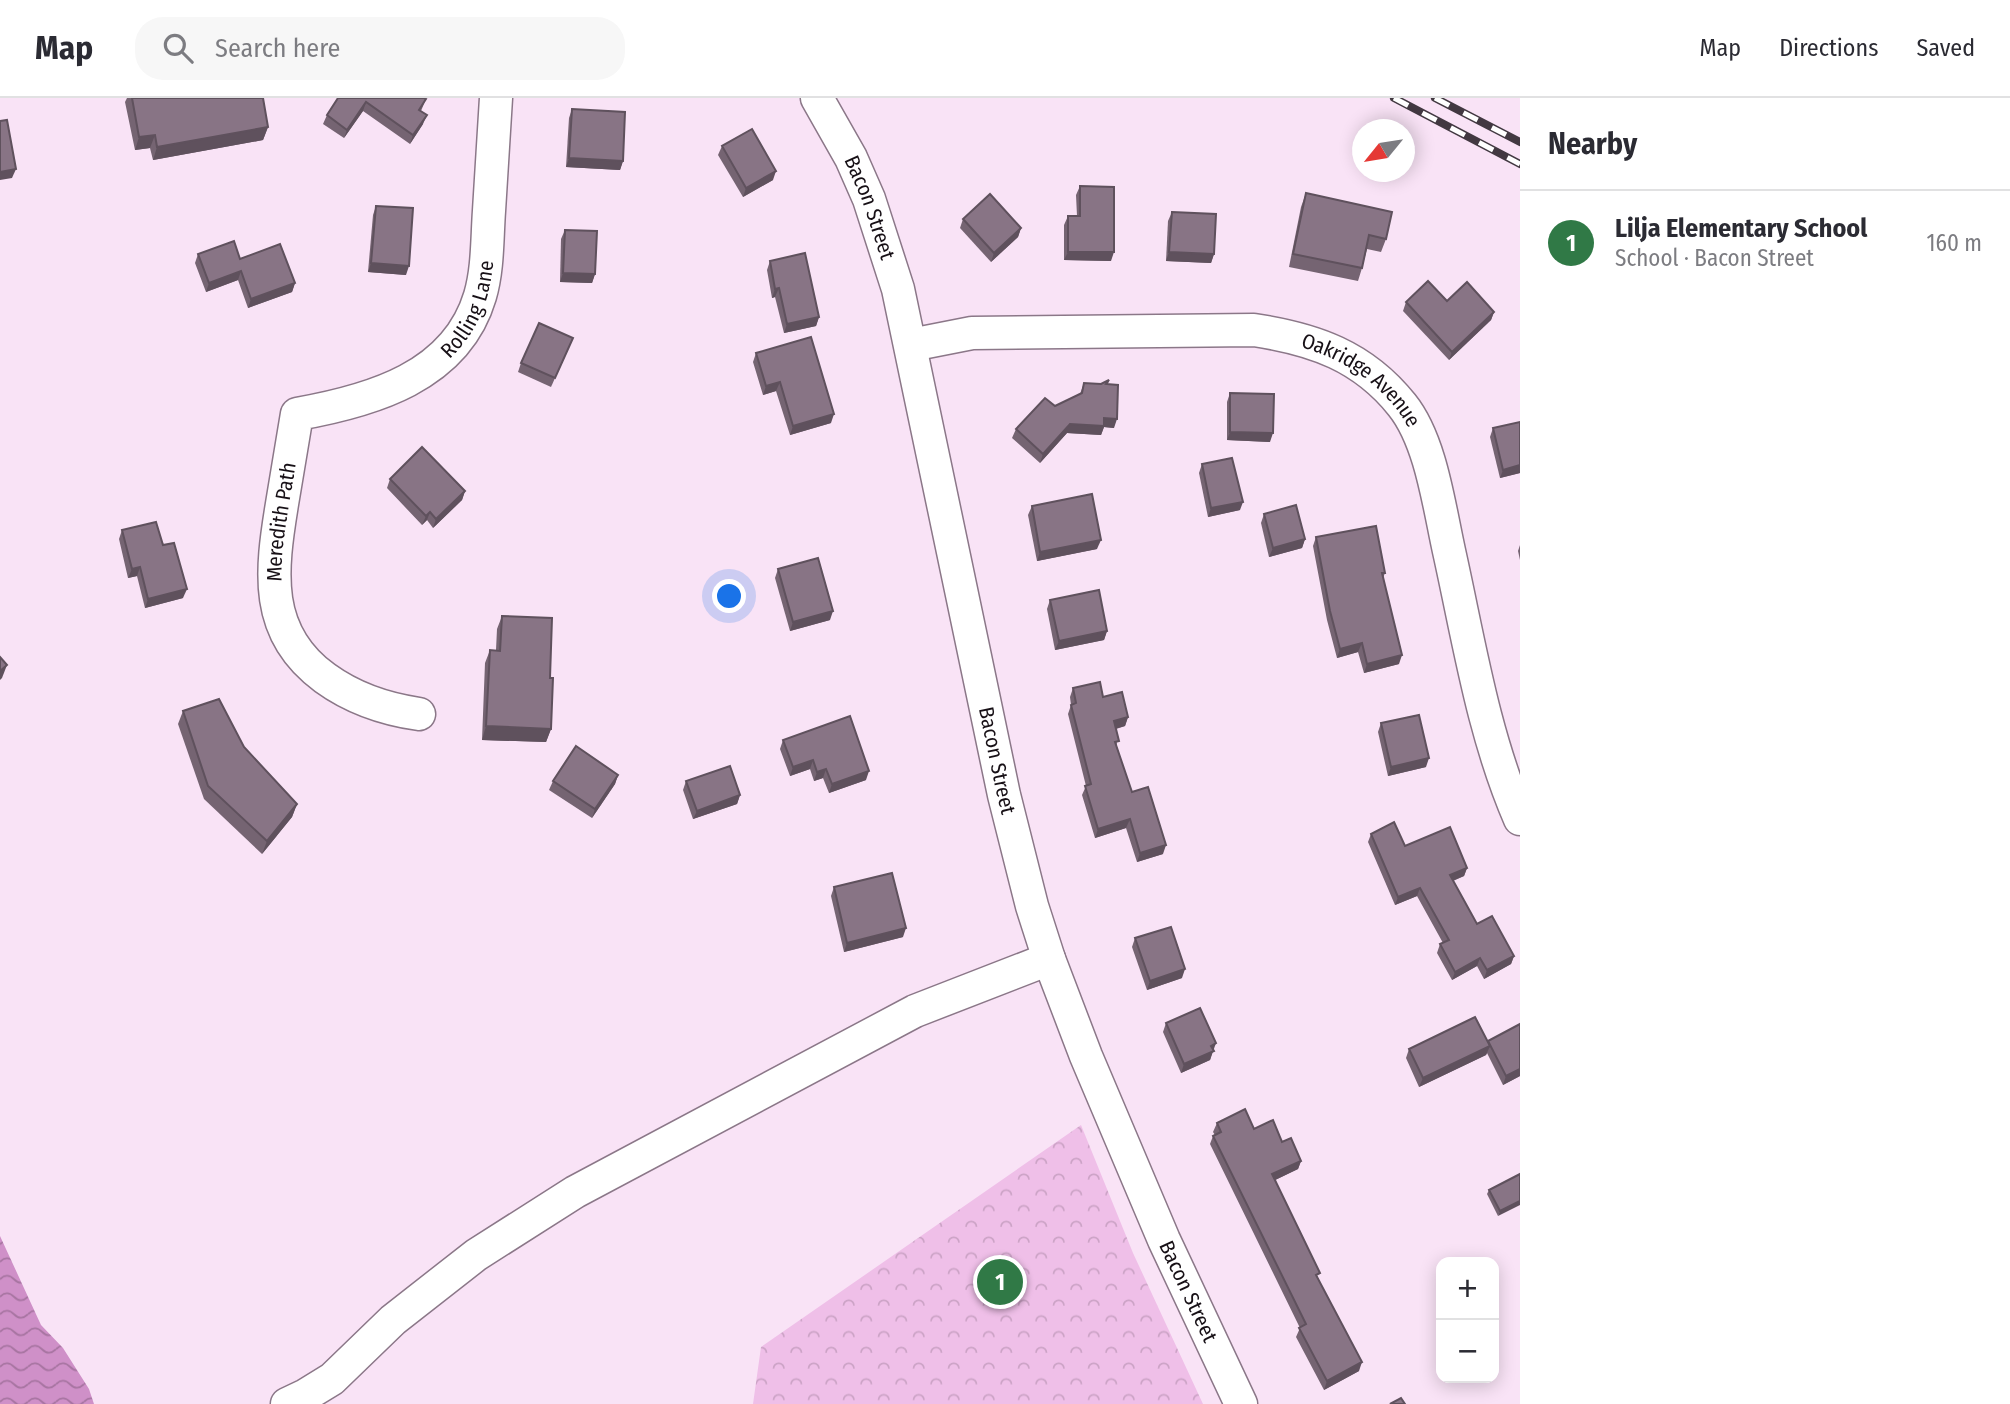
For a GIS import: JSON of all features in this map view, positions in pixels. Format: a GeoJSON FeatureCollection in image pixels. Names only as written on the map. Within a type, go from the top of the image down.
{"type":"FeatureCollection","features":[{"type":"Feature","properties":{"kind":"street","name":"Rolling Lane"},"geometry":{"type":"LineString","coordinates":[[297,414],[343,406],[407,382],[433,365],[454,346],[468,324],[480,296],[486,263],[496,98]]}},
{"type":"Feature","properties":{"kind":"street","name":"Bacon Street"},"geometry":{"type":"LineString","coordinates":[[817,98],[851,158],[869,199],[895,277],[1004,795],[1028,893],[1049,959],[1086,1056],[1164,1240],[1241,1404]]}},
{"type":"Feature","properties":{"kind":"street","name":"Oakridge Avenue"},"geometry":{"type":"LineString","coordinates":[[911,345],[972,333],[1254,330],[1291,335],[1327,346],[1353,361],[1379,381],[1403,406],[1424,452],[1499,767],[1518,809]]}},
{"type":"Feature","properties":{"kind":"street","name":"Meredith Path"},"geometry":{"type":"LineString","coordinates":[[297,414],[275,547],[276,608],[285,633],[297,652],[314,670],[336,686],[359,699],[390,710],[419,714]]}},
{"type":"Feature","properties":{"kind":"street"},"geometry":{"type":"LineString","coordinates":[[287,1404],[332,1379],[393,1320],[476,1255],[575,1192],[915,1010],[1049,959]]}},
{"type":"Feature","properties":{"kind":"green space"},"geometry":{"type":"Polygon","coordinates":[[[1081,1125],[1133,1253],[1203,1404],[753,1404],[761,1347],[1081,1125]]]}},
{"type":"Feature","properties":{"kind":"water"},"geometry":{"type":"Polygon","coordinates":[[[0,1236],[41,1325],[63,1348],[89,1389],[94,1404],[0,1404],[0,1236]]]}},
{"type":"Feature","properties":{"kind":"building"},"geometry":{"type":"Polygon","coordinates":[[[132,98],[263,98],[268,127],[157,147],[155,135],[139,137],[132,98]]]}},
{"type":"Feature","properties":{"kind":"building"},"geometry":{"type":"Polygon","coordinates":[[[338,98],[424,98],[426,99],[419,110],[427,115],[413,135],[366,102],[347,130],[327,115],[338,98]]]}},
{"type":"Feature","properties":{"kind":"building"},"geometry":{"type":"Polygon","coordinates":[[[572,109],[625,112],[623,161],[569,158],[572,109]]]}},
{"type":"Feature","properties":{"kind":"building"},"geometry":{"type":"Polygon","coordinates":[[[7,120],[16,169],[0,172],[0,121],[7,120]]]}},
{"type":"Feature","properties":{"kind":"building"},"geometry":{"type":"Polygon","coordinates":[[[752,129],[776,171],[746,188],[722,146],[752,129]]]}},
{"type":"Feature","properties":{"kind":"building"},"geometry":{"type":"Polygon","coordinates":[[[1080,186],[1114,187],[1114,252],[1068,252],[1068,216],[1080,216],[1080,186]]]}},
{"type":"Feature","properties":{"kind":"building"},"geometry":{"type":"Polygon","coordinates":[[[1306,193],[1392,212],[1386,239],[1369,235],[1362,268],[1293,254],[1306,193]]]}},
{"type":"Feature","properties":{"kind":"building"},"geometry":{"type":"Polygon","coordinates":[[[990,194],[1021,228],[994,253],[963,219],[990,194]]]}},
{"type":"Feature","properties":{"kind":"building"},"geometry":{"type":"Polygon","coordinates":[[[376,206],[413,208],[409,266],[371,263],[376,206]]]}},
{"type":"Feature","properties":{"kind":"building"},"geometry":{"type":"Polygon","coordinates":[[[1172,212],[1216,214],[1214,254],[1169,252],[1172,212]]]}},
{"type":"Feature","properties":{"kind":"building"},"geometry":{"type":"Polygon","coordinates":[[[565,230],[597,231],[595,274],[563,273],[565,230]]]}},
{"type":"Feature","properties":{"kind":"building"},"geometry":{"type":"Polygon","coordinates":[[[234,241],[240,259],[280,244],[295,283],[251,299],[241,271],[209,283],[198,254],[234,241]]]}},
{"type":"Feature","properties":{"kind":"building"},"geometry":{"type":"Polygon","coordinates":[[[805,253],[819,317],[787,324],[779,288],[775,289],[770,261],[805,253]]]}},
{"type":"Feature","properties":{"kind":"building"},"geometry":{"type":"Polygon","coordinates":[[[1428,281],[1447,301],[1467,282],[1494,312],[1452,352],[1406,302],[1428,281]]]}},
{"type":"Feature","properties":{"kind":"building"},"geometry":{"type":"Polygon","coordinates":[[[539,323],[573,338],[555,378],[521,363],[539,323]]]}},
{"type":"Feature","properties":{"kind":"building"},"geometry":{"type":"Polygon","coordinates":[[[811,337],[834,414],[793,426],[780,382],[766,386],[756,353],[811,337]]]}},
{"type":"Feature","properties":{"kind":"building"},"geometry":{"type":"Polygon","coordinates":[[[1109,380],[1106,384],[1118,385],[1117,419],[1104,418],[1104,426],[1070,424],[1043,454],[1016,429],[1045,398],[1055,406],[1082,393],[1084,383],[1101,384],[1109,380]]]}},
{"type":"Feature","properties":{"kind":"building"},"geometry":{"type":"Polygon","coordinates":[[[1230,393],[1274,394],[1273,433],[1230,432],[1230,393]]]}},
{"type":"Feature","properties":{"kind":"building"},"geometry":{"type":"Polygon","coordinates":[[[1520,422],[1520,465],[1503,470],[1493,428],[1520,422]]]}},
{"type":"Feature","properties":{"kind":"building"},"geometry":{"type":"Polygon","coordinates":[[[422,447],[465,491],[436,519],[430,512],[426,516],[390,479],[422,447]]]}},
{"type":"Feature","properties":{"kind":"building"},"geometry":{"type":"Polygon","coordinates":[[[1232,458],[1243,502],[1211,508],[1202,464],[1232,458]]]}},
{"type":"Feature","properties":{"kind":"building"},"geometry":{"type":"Polygon","coordinates":[[[1092,494],[1101,540],[1040,552],[1032,506],[1092,494]]]}},
{"type":"Feature","properties":{"kind":"building"},"geometry":{"type":"Polygon","coordinates":[[[1296,505],[1305,539],[1273,548],[1264,514],[1296,505]]]}},
{"type":"Feature","properties":{"kind":"building"},"geometry":{"type":"Polygon","coordinates":[[[156,522],[163,545],[174,543],[187,589],[148,599],[140,567],[132,569],[122,530],[156,522]]]}},
{"type":"Feature","properties":{"kind":"building"},"geometry":{"type":"Polygon","coordinates":[[[1376,526],[1385,573],[1382,573],[1402,655],[1367,664],[1362,643],[1340,649],[1316,537],[1376,526]]]}},
{"type":"Feature","properties":{"kind":"building"},"geometry":{"type":"Polygon","coordinates":[[[818,558],[833,611],[793,622],[778,569],[818,558]]]}},
{"type":"Feature","properties":{"kind":"building"},"geometry":{"type":"Polygon","coordinates":[[[1099,590],[1107,631],[1059,641],[1050,600],[1099,590]]]}},
{"type":"Feature","properties":{"kind":"building"},"geometry":{"type":"Polygon","coordinates":[[[502,616],[552,618],[551,729],[486,726],[490,650],[500,651],[502,616]]]}},
{"type":"Feature","properties":{"kind":"building"},"geometry":{"type":"Polygon","coordinates":[[[0,657],[7,665],[0,671],[0,657]]]}},
{"type":"Feature","properties":{"kind":"building"},"geometry":{"type":"Polygon","coordinates":[[[1100,682],[1103,697],[1122,692],[1128,717],[1114,721],[1119,741],[1115,742],[1132,792],[1148,787],[1166,845],[1140,853],[1130,819],[1098,829],[1085,786],[1091,784],[1071,705],[1076,703],[1073,688],[1100,682]]]}},
{"type":"Feature","properties":{"kind":"building"},"geometry":{"type":"Polygon","coordinates":[[[219,699],[244,747],[297,804],[267,841],[208,786],[183,711],[219,699]]]}},
{"type":"Feature","properties":{"kind":"building"},"geometry":{"type":"Polygon","coordinates":[[[1419,715],[1429,758],[1391,767],[1381,723],[1419,715]]]}},
{"type":"Feature","properties":{"kind":"building"},"geometry":{"type":"Polygon","coordinates":[[[850,716],[869,771],[832,784],[826,769],[817,772],[813,760],[793,767],[783,740],[850,716]]]}},
{"type":"Feature","properties":{"kind":"building"},"geometry":{"type":"Polygon","coordinates":[[[576,746],[618,775],[595,809],[553,781],[576,746]]]}},
{"type":"Feature","properties":{"kind":"building"},"geometry":{"type":"Polygon","coordinates":[[[730,766],[740,795],[697,811],[686,781],[730,766]]]}},
{"type":"Feature","properties":{"kind":"building"},"geometry":{"type":"Polygon","coordinates":[[[1394,822],[1405,846],[1450,827],[1467,868],[1450,875],[1477,924],[1492,916],[1514,956],[1487,970],[1480,958],[1455,972],[1440,944],[1449,940],[1420,888],[1398,897],[1371,834],[1394,822]]]}},
{"type":"Feature","properties":{"kind":"building"},"geometry":{"type":"Polygon","coordinates":[[[892,873],[906,928],[847,943],[834,887],[892,873]]]}},
{"type":"Feature","properties":{"kind":"building"},"geometry":{"type":"Polygon","coordinates":[[[1171,927],[1185,969],[1150,981],[1135,938],[1171,927]]]}},
{"type":"Feature","properties":{"kind":"building"},"geometry":{"type":"Polygon","coordinates":[[[1200,1008],[1216,1043],[1211,1046],[1214,1051],[1184,1064],[1166,1023],[1200,1008]]]}},
{"type":"Feature","properties":{"kind":"building"},"geometry":{"type":"Polygon","coordinates":[[[1475,1017],[1490,1046],[1423,1078],[1409,1049],[1475,1017]]]}},
{"type":"Feature","properties":{"kind":"building"},"geometry":{"type":"Polygon","coordinates":[[[1520,1024],[1520,1069],[1506,1076],[1488,1041],[1520,1024]]]}},
{"type":"Feature","properties":{"kind":"building"},"geometry":{"type":"Polygon","coordinates":[[[1245,1109],[1254,1129],[1273,1120],[1282,1142],[1291,1138],[1301,1161],[1272,1174],[1320,1273],[1316,1275],[1362,1362],[1327,1381],[1299,1328],[1306,1324],[1213,1136],[1221,1132],[1217,1123],[1245,1109]]]}},
{"type":"Feature","properties":{"kind":"building"},"geometry":{"type":"Polygon","coordinates":[[[1520,1174],[1520,1201],[1500,1211],[1489,1190],[1520,1174]]]}},
{"type":"Feature","properties":{"kind":"building"},"geometry":{"type":"Polygon","coordinates":[[[1401,1398],[1405,1404],[1390,1404],[1401,1398]]]}},
{"type":"Feature","properties":{"kind":"railway"},"geometry":{"type":"LineString","coordinates":[[1394,98],[1520,164]]}},
{"type":"Feature","properties":{"kind":"railway"},"geometry":{"type":"LineString","coordinates":[[1435,98],[1520,142]]}},
{"type":"Feature","properties":{"kind":"place","name":"Lilja Elementary School"},"geometry":{"type":"Point","coordinates":[1000,1282]}}]}
